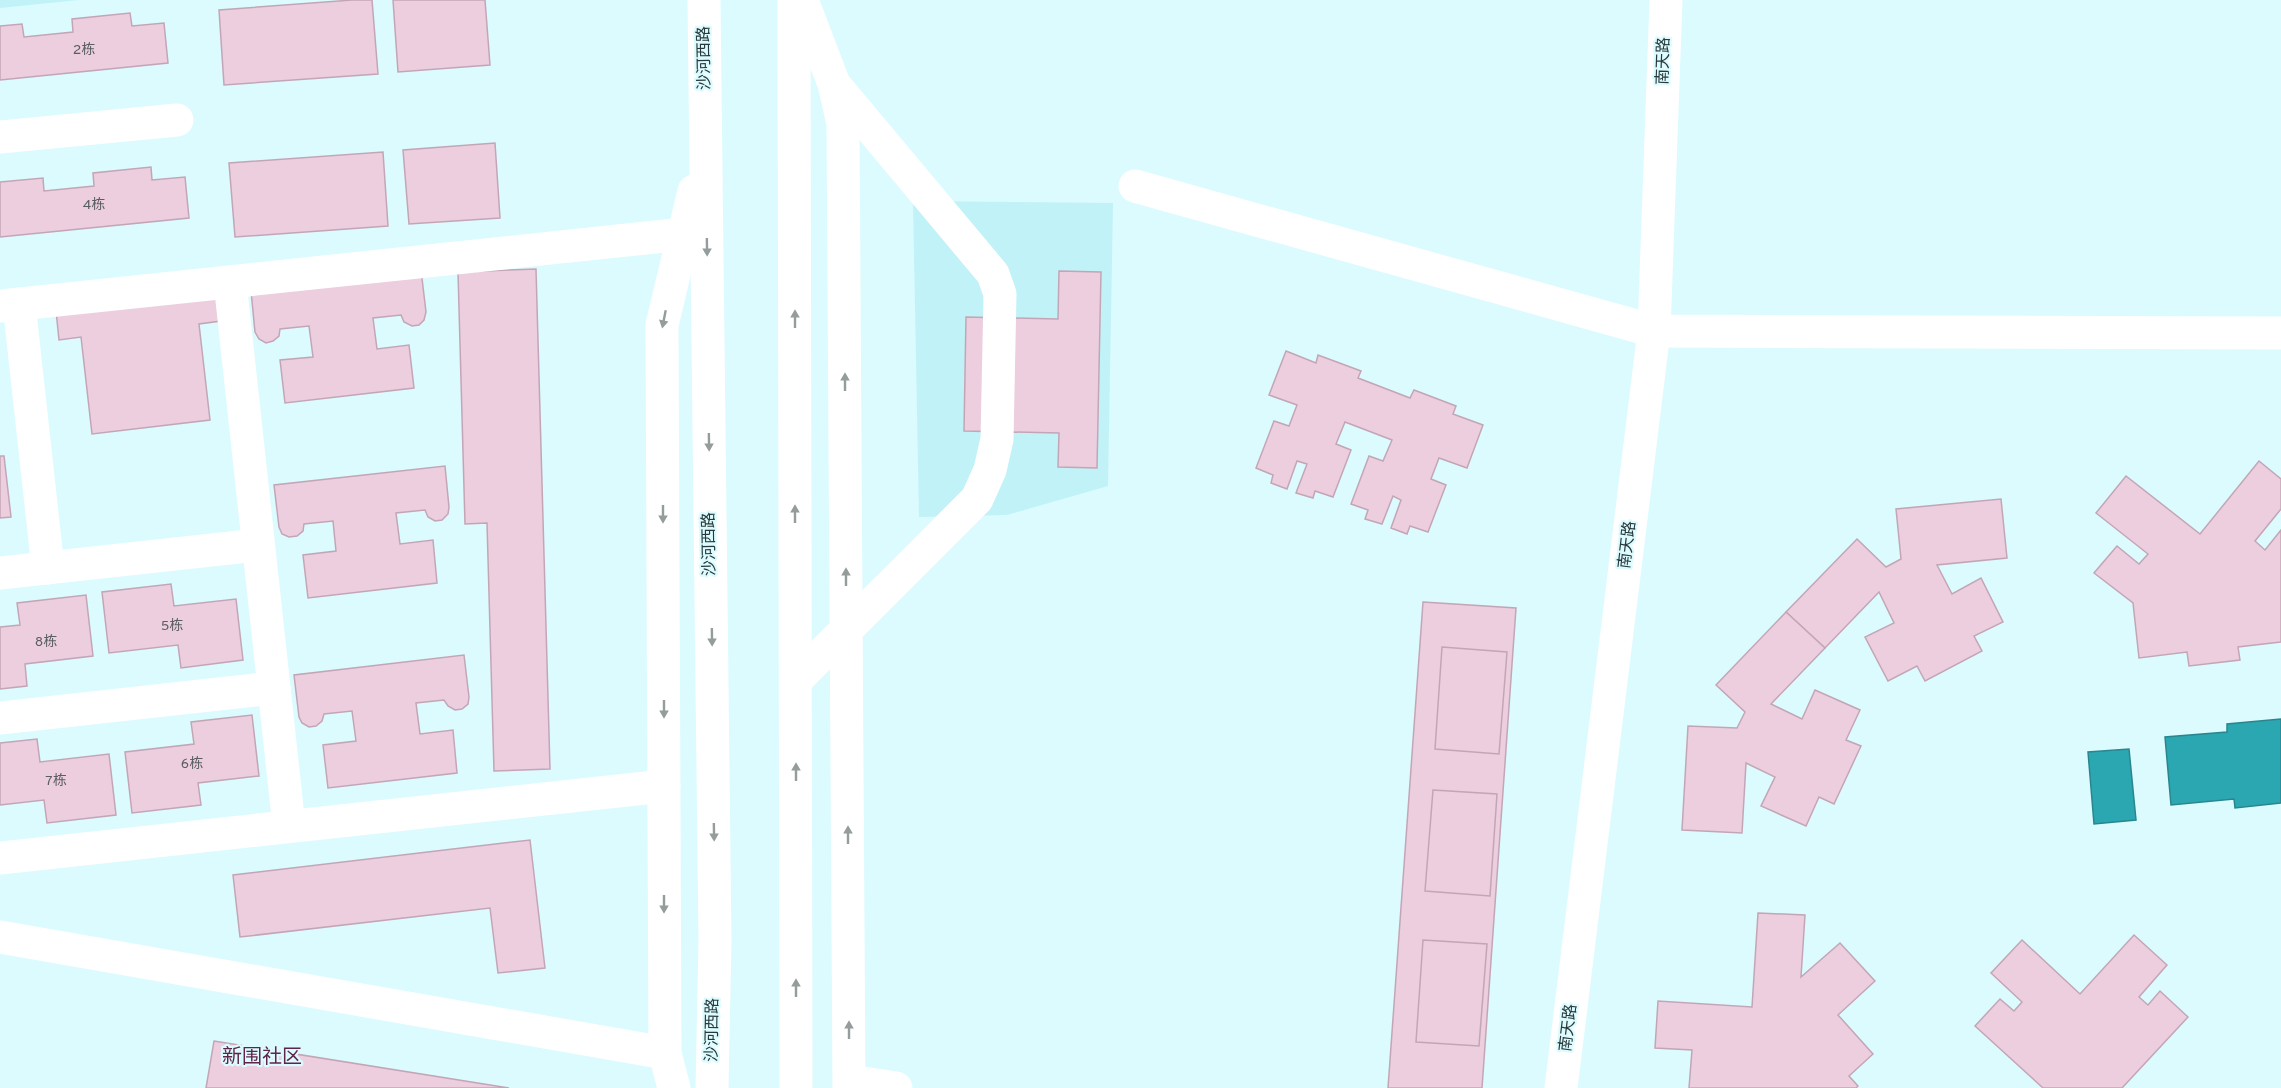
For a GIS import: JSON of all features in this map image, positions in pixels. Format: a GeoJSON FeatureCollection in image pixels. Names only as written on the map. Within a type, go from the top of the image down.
{"type":"FeatureCollection","features":[{"type":"Feature","properties":{"kind":"main road","name":"沙河西路"},"geometry":{"type":"LineString","coordinates":[[704,0],[715,941],[712,1088]]}},
{"type":"Feature","properties":{"kind":"main road"},"geometry":{"type":"LineString","coordinates":[[794,0],[796,1088]]}},
{"type":"Feature","properties":{"kind":"main road"},"geometry":{"type":"LineString","coordinates":[[802,0],[834,84],[843,124],[849,1085],[896,1088]]}},
{"type":"Feature","properties":{"kind":"main road","name":"南天路"},"geometry":{"type":"LineString","coordinates":[[1562,1088],[1654,331],[1666,0]]}},
{"type":"Feature","properties":{"kind":"main road"},"geometry":{"type":"LineString","coordinates":[[796,680],[977,499],[990,470],[997,439],[1000,294],[993,274],[834,84]]}},
{"type":"Feature","properties":{"kind":"main road"},"geometry":{"type":"LineString","coordinates":[[0,137],[177,120]]}},
{"type":"Feature","properties":{"kind":"main road"},"geometry":{"type":"LineString","coordinates":[[674,1088],[665,1053],[662,325],[706,139]]}},
{"type":"Feature","properties":{"kind":"main road"},"geometry":{"type":"LineString","coordinates":[[1135,186],[1654,331],[2281,333]]}},
{"type":"Feature","properties":{"kind":"main road"},"geometry":{"type":"LineString","coordinates":[[48,568],[10,305],[684,234]]}},
{"type":"Feature","properties":{"kind":"main road"},"geometry":{"type":"LineString","coordinates":[[230,282],[289,826]]}},
{"type":"Feature","properties":{"kind":"main road"},"geometry":{"type":"LineString","coordinates":[[0,573],[258,545]]}},
{"type":"Feature","properties":{"kind":"main road"},"geometry":{"type":"LineString","coordinates":[[0,718],[274,688]]}},
{"type":"Feature","properties":{"kind":"main road"},"geometry":{"type":"LineString","coordinates":[[0,858],[664,786]]}},
{"type":"Feature","properties":{"kind":"main road"},"geometry":{"type":"LineString","coordinates":[[0,938],[665,1053]]}},
{"type":"Feature","properties":{"kind":"shaded area"},"geometry":{"type":"Polygon","coordinates":[[[0,0],[79,0],[0,8],[0,0]]]}},
{"type":"Feature","properties":{"kind":"shaded area"},"geometry":{"type":"Polygon","coordinates":[[[913,201],[1113,203],[1108,486],[1007,515],[919,517],[913,201]]]}},
{"type":"Feature","properties":{"kind":"water"},"geometry":{"type":"Polygon","coordinates":[[[2281,719],[2281,803],[2235,808],[2234,799],[2171,805],[2165,737],[2227,732],[2227,724],[2281,719]]]}},
{"type":"Feature","properties":{"kind":"water"},"geometry":{"type":"Polygon","coordinates":[[[2129,749],[2136,820],[2094,824],[2088,752],[2129,749]]]}},
{"type":"Feature","properties":{"kind":"building"},"geometry":{"type":"Polygon","coordinates":[[[372,0],[378,74],[224,85],[219,10],[372,0]]]}},
{"type":"Feature","properties":{"kind":"building"},"geometry":{"type":"Polygon","coordinates":[[[393,0],[485,0],[490,65],[398,72],[393,0]]]}},
{"type":"Feature","properties":{"kind":"building"},"geometry":{"type":"Polygon","coordinates":[[[130,13],[132,26],[164,23],[168,63],[0,80],[0,26],[22,24],[24,37],[73,32],[72,19],[130,13]]]}},
{"type":"Feature","properties":{"kind":"building"},"geometry":{"type":"Polygon","coordinates":[[[495,143],[500,218],[409,224],[403,150],[495,143]]]}},
{"type":"Feature","properties":{"kind":"building"},"geometry":{"type":"Polygon","coordinates":[[[383,152],[388,226],[235,237],[229,163],[383,152]]]}},
{"type":"Feature","properties":{"kind":"building"},"geometry":{"type":"Polygon","coordinates":[[[151,167],[152,180],[185,177],[189,218],[0,237],[0,182],[43,178],[44,191],[94,186],[93,173],[151,167]]]}},
{"type":"Feature","properties":{"kind":"building"},"geometry":{"type":"Polygon","coordinates":[[[536,269],[550,769],[494,771],[487,523],[465,524],[458,272],[536,269]]]}},
{"type":"Feature","properties":{"kind":"building"},"geometry":{"type":"Polygon","coordinates":[[[421,270],[426,312],[424,320],[419,325],[412,326],[404,322],[401,315],[373,318],[377,349],[409,345],[414,388],[285,403],[280,360],[313,357],[309,326],[280,329],[279,336],[266,343],[259,339],[255,332],[251,291],[421,270]]]}},
{"type":"Feature","properties":{"kind":"building"},"geometry":{"type":"Polygon","coordinates":[[[1059,271],[1101,272],[1097,468],[1058,467],[1059,433],[964,431],[966,317],[1058,319],[1059,271]]]}},
{"type":"Feature","properties":{"kind":"building"},"geometry":{"type":"Polygon","coordinates":[[[217,293],[221,321],[199,324],[210,420],[92,434],[81,337],[59,340],[56,311],[217,293]]]}},
{"type":"Feature","properties":{"kind":"building"},"geometry":{"type":"Polygon","coordinates":[[[1286,351],[1316,363],[1318,355],[1361,371],[1358,378],[1410,398],[1414,390],[1456,406],[1453,414],[1483,425],[1467,468],[1439,458],[1431,479],[1446,485],[1428,532],[1410,526],[1407,534],[1391,528],[1401,500],[1393,496],[1382,524],[1365,519],[1368,510],[1351,504],[1369,456],[1383,461],[1392,440],[1345,422],[1336,444],[1351,450],[1333,497],[1315,491],[1313,498],[1296,493],[1307,464],[1297,461],[1287,489],[1271,483],[1273,475],[1256,468],[1274,421],[1289,426],[1297,405],[1269,395],[1286,351]]]}},
{"type":"Feature","properties":{"kind":"building"},"geometry":{"type":"Polygon","coordinates":[[[0,456],[4,456],[11,517],[0,518],[0,456]]]}},
{"type":"Feature","properties":{"kind":"building"},"geometry":{"type":"Polygon","coordinates":[[[2259,461],[2281,479],[2281,509],[2255,541],[2265,550],[2281,530],[2281,642],[2238,647],[2240,660],[2189,666],[2187,652],[2139,658],[2133,603],[2094,573],[2117,546],[2139,564],[2148,554],[2096,513],[2126,476],[2200,534],[2259,461]]]}},
{"type":"Feature","properties":{"kind":"building"},"geometry":{"type":"Polygon","coordinates":[[[445,466],[449,507],[448,514],[442,520],[435,521],[428,517],[425,510],[396,513],[400,544],[433,540],[437,583],[308,598],[303,555],[336,551],[333,521],[304,524],[303,531],[297,536],[289,537],[282,534],[279,527],[274,485],[445,466]]]}},
{"type":"Feature","properties":{"kind":"building"},"geometry":{"type":"Polygon","coordinates":[[[2001,499],[2007,558],[1937,565],[1952,594],[1981,578],[2003,622],[1974,636],[1982,651],[1925,681],[1917,666],[1888,681],[1865,637],[1894,623],[1879,592],[1825,648],[1786,612],[1857,539],[1886,567],[1901,559],[1896,509],[2001,499]]]}},
{"type":"Feature","properties":{"kind":"building"},"geometry":{"type":"Polygon","coordinates":[[[171,584],[174,606],[236,599],[243,660],[181,668],[178,645],[109,653],[102,592],[171,584]]]}},
{"type":"Feature","properties":{"kind":"building"},"geometry":{"type":"Polygon","coordinates":[[[86,595],[93,656],[25,664],[27,686],[0,689],[0,627],[20,625],[17,603],[86,595]]]}},
{"type":"Feature","properties":{"kind":"building"},"geometry":{"type":"Polygon","coordinates":[[[1423,602],[1516,608],[1482,1088],[1388,1088],[1423,602]]]}},
{"type":"Feature","properties":{"kind":"building"},"geometry":{"type":"Polygon","coordinates":[[[1786,612],[1825,648],[1771,704],[1802,719],[1815,690],[1860,710],[1846,740],[1861,746],[1834,804],[1819,797],[1806,826],[1761,806],[1775,777],[1746,763],[1742,833],[1682,830],[1688,726],[1737,728],[1745,712],[1716,685],[1786,612]]]}},
{"type":"Feature","properties":{"kind":"building"},"geometry":{"type":"Polygon","coordinates":[[[1442,647],[1507,652],[1499,754],[1435,749],[1442,647]]]}},
{"type":"Feature","properties":{"kind":"building"},"geometry":{"type":"Polygon","coordinates":[[[464,655],[468,704],[462,709],[455,710],[444,700],[416,703],[420,734],[453,730],[457,773],[328,788],[323,745],[356,741],[352,711],[324,714],[322,721],[316,726],[309,727],[302,723],[299,717],[294,675],[464,655]]]}},
{"type":"Feature","properties":{"kind":"building"},"geometry":{"type":"Polygon","coordinates":[[[252,715],[259,776],[198,783],[201,805],[132,813],[125,752],[194,744],[191,722],[252,715]]]}},
{"type":"Feature","properties":{"kind":"building"},"geometry":{"type":"Polygon","coordinates":[[[37,739],[40,762],[109,754],[116,815],[47,823],[44,800],[0,805],[0,743],[37,739]]]}},
{"type":"Feature","properties":{"kind":"building"},"geometry":{"type":"Polygon","coordinates":[[[1433,790],[1497,794],[1490,896],[1425,891],[1433,790]]]}},
{"type":"Feature","properties":{"kind":"building"},"geometry":{"type":"Polygon","coordinates":[[[530,840],[545,968],[498,973],[490,908],[240,937],[233,875],[530,840]]]}},
{"type":"Feature","properties":{"kind":"building"},"geometry":{"type":"Polygon","coordinates":[[[1758,913],[1805,915],[1801,977],[1840,943],[1875,981],[1838,1015],[1873,1054],[1849,1076],[1858,1086],[1856,1088],[1689,1088],[1692,1050],[1655,1048],[1658,1001],[1752,1007],[1758,913]]]}},
{"type":"Feature","properties":{"kind":"building"},"geometry":{"type":"Polygon","coordinates":[[[2134,935],[2167,965],[2139,997],[2148,1005],[2160,991],[2188,1017],[2122,1088],[2043,1088],[1975,1026],[2000,999],[2014,1011],[2022,1002],[1991,973],[2022,940],[2080,994],[2134,935]]]}},
{"type":"Feature","properties":{"kind":"building"},"geometry":{"type":"Polygon","coordinates":[[[1423,940],[1487,944],[1479,1046],[1416,1042],[1423,940]]]}},
{"type":"Feature","properties":{"kind":"building"},"geometry":{"type":"Polygon","coordinates":[[[214,1041],[509,1088],[206,1088],[214,1041]]]}},
{"type":"Feature","properties":{"kind":"district","name":"新围社区"},"geometry":{"type":"Point","coordinates":[262,1058]}}]}
